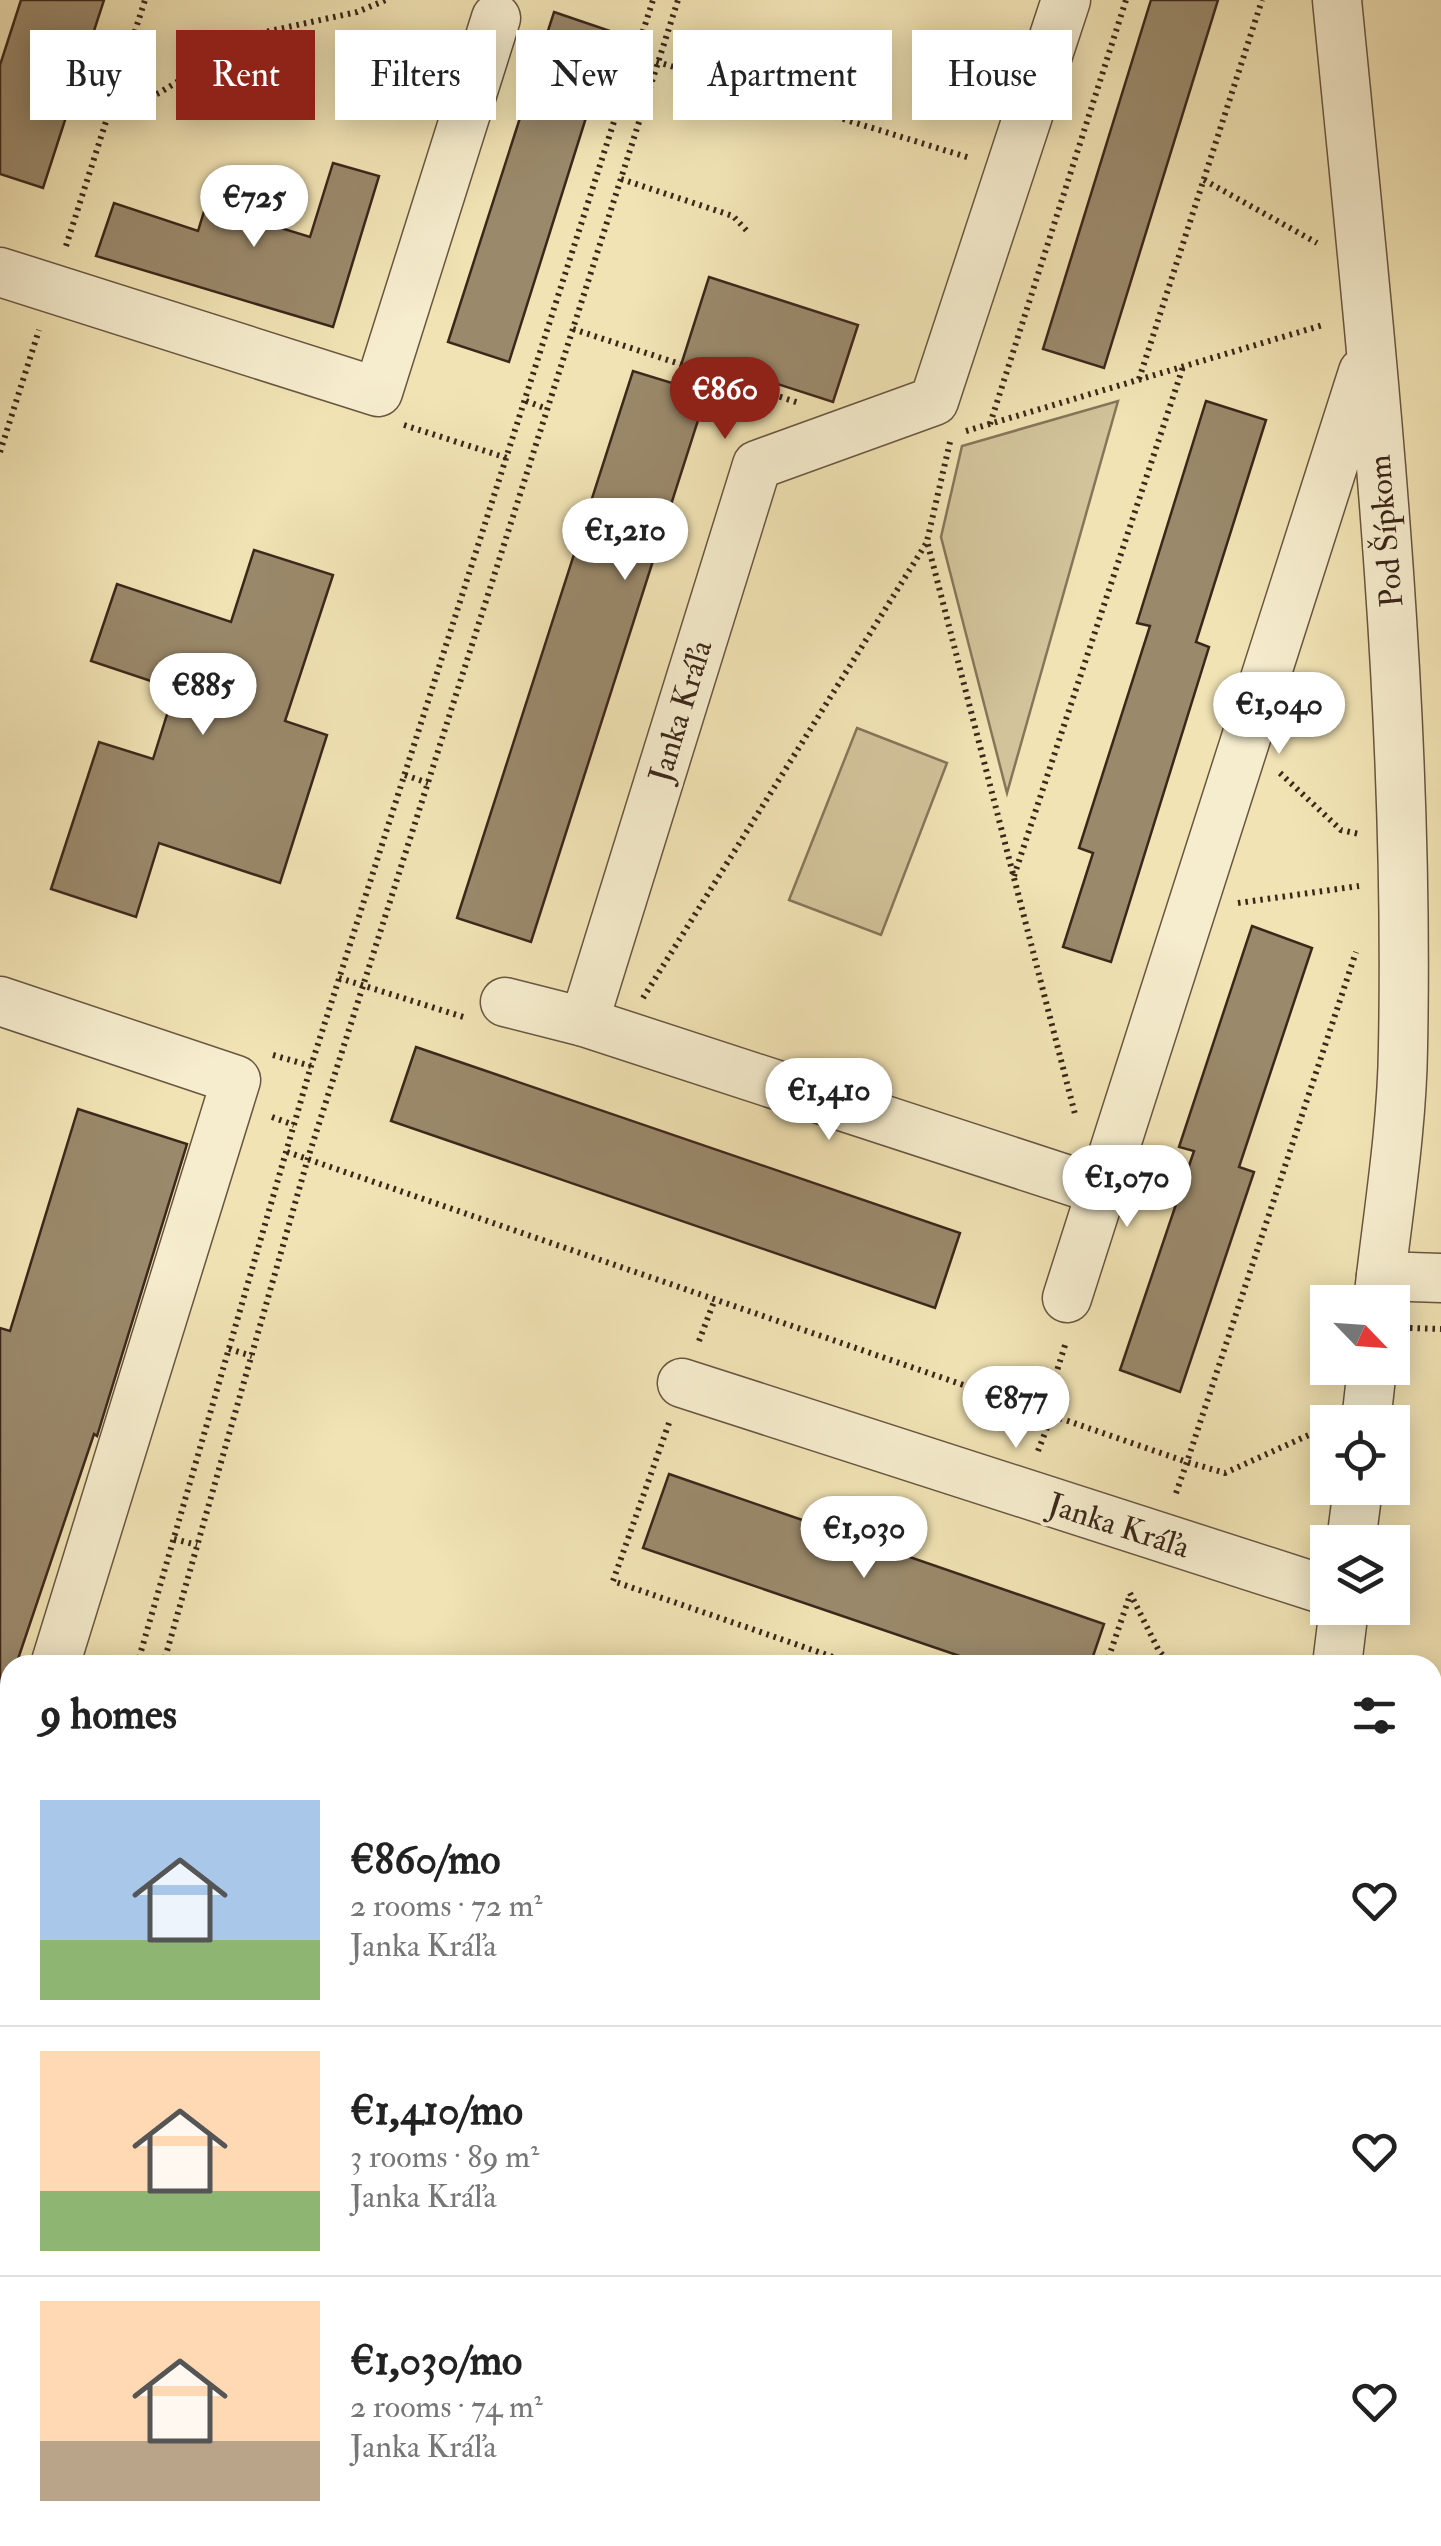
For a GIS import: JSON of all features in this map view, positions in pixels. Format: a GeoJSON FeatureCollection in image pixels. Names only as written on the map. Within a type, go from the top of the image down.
{"type":"FeatureCollection","features":[{"type":"Feature","properties":{"kind":"street","name":"Janka Kráľa"},"geometry":{"type":"LineString","coordinates":[[602,1028],[757,464],[934,400],[1066,0]]}},
{"type":"Feature","properties":{"kind":"street","name":"Pod Šípkom"},"geometry":{"type":"LineString","coordinates":[[1337,0],[1393,634],[1403,881],[1403,1052],[1387,1285]]}},
{"type":"Feature","properties":{"kind":"street"},"geometry":{"type":"LineString","coordinates":[[0,272],[378,392],[496,18]]}},
{"type":"Feature","properties":{"kind":"street"},"geometry":{"type":"LineString","coordinates":[[1067,1298],[1090,1187],[1370,350]]}},
{"type":"Feature","properties":{"kind":"street"},"geometry":{"type":"LineString","coordinates":[[0,1002],[236,1080],[57,1655]]}},
{"type":"Feature","properties":{"kind":"street"},"geometry":{"type":"LineString","coordinates":[[493,1012],[602,1028],[1090,1187]]}},
{"type":"Feature","properties":{"kind":"street"},"geometry":{"type":"LineString","coordinates":[[1410,1292],[1441,1278]]}},
{"type":"Feature","properties":{"kind":"street","name":"Janka Kráľa"},"geometry":{"type":"LineString","coordinates":[[682,1383],[1310,1585]]}},
{"type":"Feature","properties":{"kind":"street"},"geometry":{"type":"LineString","coordinates":[[1338,1655],[1342,1625]]}},
{"type":"Feature","properties":{"kind":"path"},"geometry":{"type":"LineString","coordinates":[[136,30],[145,0]]}},
{"type":"Feature","properties":{"kind":"path"},"geometry":{"type":"LineString","coordinates":[[156,94],[256,34],[357,12],[386,0]]}},
{"type":"Feature","properties":{"kind":"path"},"geometry":{"type":"LineString","coordinates":[[643,30],[652,0]]}},
{"type":"Feature","properties":{"kind":"path"},"geometry":{"type":"LineString","coordinates":[[165,1655],[308,1158],[678,0]]}},
{"type":"Feature","properties":{"kind":"path"},"geometry":{"type":"LineString","coordinates":[[990,424],[1126,0]]}},
{"type":"Feature","properties":{"kind":"path"},"geometry":{"type":"LineString","coordinates":[[1139,380],[1262,0]]}},
{"type":"Feature","properties":{"kind":"path"},"geometry":{"type":"LineString","coordinates":[[653,60],[1009,170]]}},
{"type":"Feature","properties":{"kind":"path"},"geometry":{"type":"LineString","coordinates":[[0,452],[107,120]]}},
{"type":"Feature","properties":{"kind":"path"},"geometry":{"type":"LineString","coordinates":[[140,1655],[311,1066],[615,120]]}},
{"type":"Feature","properties":{"kind":"path"},"geometry":{"type":"LineString","coordinates":[[621,179],[733,216],[747,231]]}},
{"type":"Feature","properties":{"kind":"path"},"geometry":{"type":"LineString","coordinates":[[1204,180],[1323,246]]}},
{"type":"Feature","properties":{"kind":"path"},"geometry":{"type":"LineString","coordinates":[[602,1028],[928,540],[952,435],[1326,325]]}},
{"type":"Feature","properties":{"kind":"path"},"geometry":{"type":"LineString","coordinates":[[573,329],[866,425]]}},
{"type":"Feature","properties":{"kind":"path"},"geometry":{"type":"LineString","coordinates":[[1014,877],[1182,367]]}},
{"type":"Feature","properties":{"kind":"path"},"geometry":{"type":"LineString","coordinates":[[526,401],[547,408]]}},
{"type":"Feature","properties":{"kind":"path"},"geometry":{"type":"LineString","coordinates":[[388,420],[507,458]]}},
{"type":"Feature","properties":{"kind":"path"},"geometry":{"type":"LineString","coordinates":[[928,540],[1081,1136],[1090,1187]]}},
{"type":"Feature","properties":{"kind":"path"},"geometry":{"type":"LineString","coordinates":[[405,775],[428,782]]}},
{"type":"Feature","properties":{"kind":"path"},"geometry":{"type":"LineString","coordinates":[[1287,776],[1341,830],[1360,834]]}},
{"type":"Feature","properties":{"kind":"path"},"geometry":{"type":"LineString","coordinates":[[1236,904],[1403,881]]}},
{"type":"Feature","properties":{"kind":"path"},"geometry":{"type":"LineString","coordinates":[[1174,1498],[1361,937]]}},
{"type":"Feature","properties":{"kind":"path"},"geometry":{"type":"LineString","coordinates":[[340,978],[493,1012]]}},
{"type":"Feature","properties":{"kind":"path"},"geometry":{"type":"LineString","coordinates":[[257,1050],[311,1066]]}},
{"type":"Feature","properties":{"kind":"path"},"geometry":{"type":"LineString","coordinates":[[287,1152],[1225,1473],[1310,1434]]}},
{"type":"Feature","properties":{"kind":"path"},"geometry":{"type":"LineString","coordinates":[[715,1298],[613,1581],[827,1655]]}},
{"type":"Feature","properties":{"kind":"path"},"geometry":{"type":"LineString","coordinates":[[1044,1412],[1075,1313],[1067,1298]]}},
{"type":"Feature","properties":{"kind":"path"},"geometry":{"type":"LineString","coordinates":[[1410,1313],[1441,1328]]}},
{"type":"Feature","properties":{"kind":"path"},"geometry":{"type":"LineString","coordinates":[[230,1348],[252,1356]]}},
{"type":"Feature","properties":{"kind":"path"},"geometry":{"type":"LineString","coordinates":[[174,1538],[197,1545]]}},
{"type":"Feature","properties":{"kind":"path"},"geometry":{"type":"LineString","coordinates":[[1109,1655],[1130,1593],[1161,1655]]}},
{"type":"Feature","properties":{"kind":"shaded area"},"geometry":{"type":"Polygon","coordinates":[[[1118,401],[1007,793],[941,537],[962,446],[1118,401]]]}},
{"type":"Feature","properties":{"kind":"shaded area"},"geometry":{"type":"Polygon","coordinates":[[[857,728],[947,763],[881,935],[789,900],[857,728]]]}},
{"type":"Feature","properties":{"kind":"building"},"geometry":{"type":"Polygon","coordinates":[[[21,0],[104,0],[94,30],[30,30],[30,120],[65,120],[43,188],[0,174],[0,65],[21,0]]]}},
{"type":"Feature","properties":{"kind":"building"},"geometry":{"type":"Polygon","coordinates":[[[1151,0],[1218,0],[1104,368],[1043,349],[1151,0]]]}},
{"type":"Feature","properties":{"kind":"building"},"geometry":{"type":"Polygon","coordinates":[[[554,12],[607,30],[548,30],[554,12]]]}},
{"type":"Feature","properties":{"kind":"building"},"geometry":{"type":"Polygon","coordinates":[[[519,120],[585,120],[509,362],[448,342],[519,120]]]}},
{"type":"Feature","properties":{"kind":"building"},"geometry":{"type":"Polygon","coordinates":[[[333,163],[379,176],[333,327],[96,256],[114,203],[198,231],[206,205],[310,237],[333,163]]]}},
{"type":"Feature","properties":{"kind":"building"},"geometry":{"type":"Polygon","coordinates":[[[709,277],[858,325],[833,402],[716,364],[531,942],[457,918],[633,371],[675,384],[709,277]]]}},
{"type":"Feature","properties":{"kind":"building"},"geometry":{"type":"Polygon","coordinates":[[[1206,401],[1266,420],[1196,642],[1209,647],[1111,962],[1063,947],[1093,853],[1079,848],[1150,626],[1137,623],[1206,401]]]}},
{"type":"Feature","properties":{"kind":"building"},"geometry":{"type":"Polygon","coordinates":[[[254,550],[333,575],[285,721],[327,735],[280,883],[159,843],[136,917],[51,889],[99,742],[153,759],[175,689],[91,661],[117,584],[231,622],[254,550]]]}},
{"type":"Feature","properties":{"kind":"building"},"geometry":{"type":"Polygon","coordinates":[[[1252,926],[1312,948],[1239,1167],[1254,1172],[1180,1392],[1120,1370],[1194,1151],[1179,1147],[1252,926]]]}},
{"type":"Feature","properties":{"kind":"building"},"geometry":{"type":"Polygon","coordinates":[[[416,1047],[960,1233],[935,1308],[391,1121],[416,1047]]]}},
{"type":"Feature","properties":{"kind":"building"},"geometry":{"type":"Polygon","coordinates":[[[78,1109],[187,1144],[97,1436],[94,1434],[19,1655],[0,1655],[0,1328],[10,1331],[78,1109]]]}},
{"type":"Feature","properties":{"kind":"building"},"geometry":{"type":"Polygon","coordinates":[[[669,1474],[1104,1624],[1093,1655],[957,1655],[643,1548],[669,1474]]]}}]}
